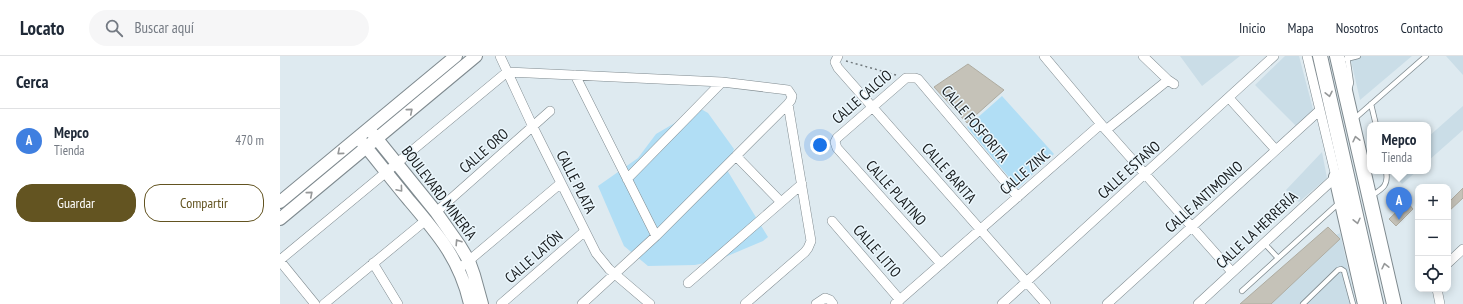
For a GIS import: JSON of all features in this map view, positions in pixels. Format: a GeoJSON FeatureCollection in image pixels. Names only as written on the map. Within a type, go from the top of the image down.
{"type":"FeatureCollection","features":[{"type":"Feature","properties":{"kind":"main road"},"geometry":{"type":"LineString","coordinates":[[281,200],[456,56]]}},
{"type":"Feature","properties":{"kind":"main road"},"geometry":{"type":"LineString","coordinates":[[280,219],[476,56]]}},
{"type":"Feature","properties":{"kind":"main road"},"geometry":{"type":"LineString","coordinates":[[1320,56],[1340,173],[1376,304]]}},
{"type":"Feature","properties":{"kind":"main road"},"geometry":{"type":"LineString","coordinates":[[1342,58],[1345,94],[1394,304]]}},
{"type":"Feature","properties":{"kind":"main road","name":"BOULEVARD MINERÍA"},"geometry":{"type":"LineString","coordinates":[[369,128],[451,232],[469,261],[482,304]]}},
{"type":"Feature","properties":{"kind":"main road","name":"BOULEVARD MINERÍA"},"geometry":{"type":"LineString","coordinates":[[358,137],[447,248],[459,269],[470,304]]}},
{"type":"Feature","properties":{"kind":"main road"},"geometry":{"type":"LineString","coordinates":[[1340,173],[1341,201],[1356,291],[1365,304]]}},
{"type":"Feature","properties":{"kind":"street","name":"CALLE PLATA"},"geometry":{"type":"LineString","coordinates":[[500,56],[533,127],[601,260],[619,272],[650,304]]}},
{"type":"Feature","properties":{"kind":"street","name":"CALLE ZINC"},"geometry":{"type":"LineString","coordinates":[[898,302],[1018,197],[1104,127],[1171,82],[1144,56]]}},
{"type":"Feature","properties":{"kind":"street","name":"CALLE ESTAÑO"},"geometry":{"type":"LineString","coordinates":[[1002,304],[1274,56]]}},
{"type":"Feature","properties":{"kind":"street"},"geometry":{"type":"LineString","coordinates":[[1307,56],[1320,110],[1340,173]]}},
{"type":"Feature","properties":{"kind":"street","name":"CALLE BARITA"},"geometry":{"type":"LineString","coordinates":[[837,57],[835,62],[838,68],[1046,304]]}},
{"type":"Feature","properties":{"kind":"street"},"geometry":{"type":"LineString","coordinates":[[1047,57],[1104,127],[1232,272]]}},
{"type":"Feature","properties":{"kind":"street"},"geometry":{"type":"LineString","coordinates":[[315,304],[280,261],[507,72],[722,82],[788,90],[792,96],[788,104],[619,272],[582,304]]}},
{"type":"Feature","properties":{"kind":"street"},"geometry":{"type":"LineString","coordinates":[[575,75],[656,236]]}},
{"type":"Feature","properties":{"kind":"street","name":"CALLE CALCIO"},"geometry":{"type":"LineString","coordinates":[[837,138],[906,78]]}},
{"type":"Feature","properties":{"kind":"street","name":"CALLE FOSFORITA"},"geometry":{"type":"LineString","coordinates":[[906,78],[915,78],[922,82],[1018,197]]}},
{"type":"Feature","properties":{"kind":"street"},"geometry":{"type":"LineString","coordinates":[[626,179],[722,82]]}},
{"type":"Feature","properties":{"kind":"street"},"geometry":{"type":"LineString","coordinates":[[1229,98],[1276,150]]}},
{"type":"Feature","properties":{"kind":"street"},"geometry":{"type":"LineString","coordinates":[[746,304],[808,248],[811,237],[788,104]]}},
{"type":"Feature","properties":{"kind":"street","name":"CALLE ANTIMONIO"},"geometry":{"type":"LineString","coordinates":[[1107,304],[1320,110]]}},
{"type":"Feature","properties":{"kind":"street","name":"CALLE ORO"},"geometry":{"type":"LineString","coordinates":[[436,212],[550,111]]}},
{"type":"Feature","properties":{"kind":"street","name":"CALLE PLATINO"},"geometry":{"type":"LineString","coordinates":[[837,138],[835,142],[837,148],[941,264]]}},
{"type":"Feature","properties":{"kind":"street"},"geometry":{"type":"LineString","coordinates":[[736,156],[781,202]]}},
{"type":"Feature","properties":{"kind":"street","name":"CALLE LA HERRERÍA"},"geometry":{"type":"LineString","coordinates":[[1203,302],[1232,272],[1340,173]]}},
{"type":"Feature","properties":{"kind":"street"},"geometry":{"type":"LineString","coordinates":[[459,269],[561,183]]}},
{"type":"Feature","properties":{"kind":"street"},"geometry":{"type":"LineString","coordinates":[[688,283],[802,184]]}},
{"type":"Feature","properties":{"kind":"street"},"geometry":{"type":"LineString","coordinates":[[324,304],[426,220]]}},
{"type":"Feature","properties":{"kind":"street","name":"CALLE LITIO"},"geometry":{"type":"LineString","coordinates":[[832,221],[898,302]]}},
{"type":"Feature","properties":{"kind":"street","name":"CALLE LATÓN"},"geometry":{"type":"LineString","coordinates":[[500,304],[585,231]]}},
{"type":"Feature","properties":{"kind":"street"},"geometry":{"type":"LineString","coordinates":[[1451,260],[1463,249]]}},
{"type":"Feature","properties":{"kind":"street"},"geometry":{"type":"LineString","coordinates":[[373,263],[398,304]]}},
{"type":"Feature","properties":{"kind":"street"},"geometry":{"type":"LineString","coordinates":[[1438,292],[1440,304]]}},
{"type":"Feature","properties":{"kind":"street"},"geometry":{"type":"LineString","coordinates":[[819,301],[827,299],[833,304]]}},
{"type":"Feature","properties":{"kind":"lane"},"geometry":{"type":"LineString","coordinates":[[1342,58],[1358,56]]}},
{"type":"Feature","properties":{"kind":"lane"},"geometry":{"type":"LineString","coordinates":[[1352,121],[1426,56]]}},
{"type":"Feature","properties":{"kind":"lane"},"geometry":{"type":"LineString","coordinates":[[1371,104],[1375,122]]}},
{"type":"Feature","properties":{"kind":"lane"},"geometry":{"type":"LineString","coordinates":[[1369,197],[1384,187],[1387,179],[1386,174]]}},
{"type":"Feature","properties":{"kind":"lane"},"geometry":{"type":"LineString","coordinates":[[1242,291],[1341,201]]}},
{"type":"Feature","properties":{"kind":"lane"},"geometry":{"type":"LineString","coordinates":[[1264,243],[1278,258]]}},
{"type":"Feature","properties":{"kind":"lane"},"geometry":{"type":"LineString","coordinates":[[1303,304],[1340,269],[1344,271],[1356,291],[1353,304]]}},
{"type":"Feature","properties":{"kind":"path"},"geometry":{"type":"LineString","coordinates":[[837,57],[906,78]]}},
{"type":"Feature","properties":{"kind":"shaded area"},"geometry":{"type":"Polygon","coordinates":[[[1180,56],[1240,56],[1202,86],[1180,56]]]}},
{"type":"Feature","properties":{"kind":"shaded area"},"geometry":{"type":"Polygon","coordinates":[[[1285,56],[1299,56],[1314,113],[1297,127],[1255,85],[1285,56]]]}},
{"type":"Feature","properties":{"kind":"shaded area"},"geometry":{"type":"Polygon","coordinates":[[[1350,56],[1412,56],[1360,100],[1350,56]]]}},
{"type":"Feature","properties":{"kind":"shaded area"},"geometry":{"type":"Polygon","coordinates":[[[1446,56],[1463,56],[1463,75],[1446,56]]]}},
{"type":"Feature","properties":{"kind":"shaded area"},"geometry":{"type":"Polygon","coordinates":[[[1002,96],[1054,154],[1018,188],[967,127],[1002,96]]]}},
{"type":"Feature","properties":{"kind":"shaded area"},"geometry":{"type":"Polygon","coordinates":[[[1463,106],[1463,130],[1431,158],[1431,134],[1463,106]]]}},
{"type":"Feature","properties":{"kind":"shaded area"},"geometry":{"type":"Polygon","coordinates":[[[701,109],[708,113],[734,149],[727,170],[768,237],[763,241],[718,260],[695,265],[648,266],[624,246],[598,186],[638,158],[656,134],[701,109]]]}},
{"type":"Feature","properties":{"kind":"shaded area"},"geometry":{"type":"Polygon","coordinates":[[[1322,152],[1327,178],[1299,202],[1286,190],[1322,152]]]}},
{"type":"Feature","properties":{"kind":"shaded area"},"geometry":{"type":"Polygon","coordinates":[[[1394,174],[1414,174],[1402,184],[1394,174]]]}},
{"type":"Feature","properties":{"kind":"shaded area"},"geometry":{"type":"Polygon","coordinates":[[[1328,227],[1336,235],[1340,233],[1356,304],[1240,304],[1328,227]]]}},
{"type":"Feature","properties":{"kind":"building"},"geometry":{"type":"Polygon","coordinates":[[[968,64],[1004,90],[967,123],[934,87],[968,64]]]}},
{"type":"Feature","properties":{"kind":"building"},"geometry":{"type":"Polygon","coordinates":[[[1463,188],[1463,198],[1451,209],[1451,200],[1463,188]]]}},
{"type":"Feature","properties":{"kind":"building"},"geometry":{"type":"Polygon","coordinates":[[[1407,202],[1413,209],[1396,226],[1389,219],[1407,202]]]}},
{"type":"Feature","properties":{"kind":"building"},"geometry":{"type":"Polygon","coordinates":[[[1328,227],[1340,239],[1271,304],[1240,304],[1328,227]]]}},
{"type":"Feature","properties":{"kind":"place","name":"Mepco"},"geometry":{"type":"Point","coordinates":[1399,220]}}]}
